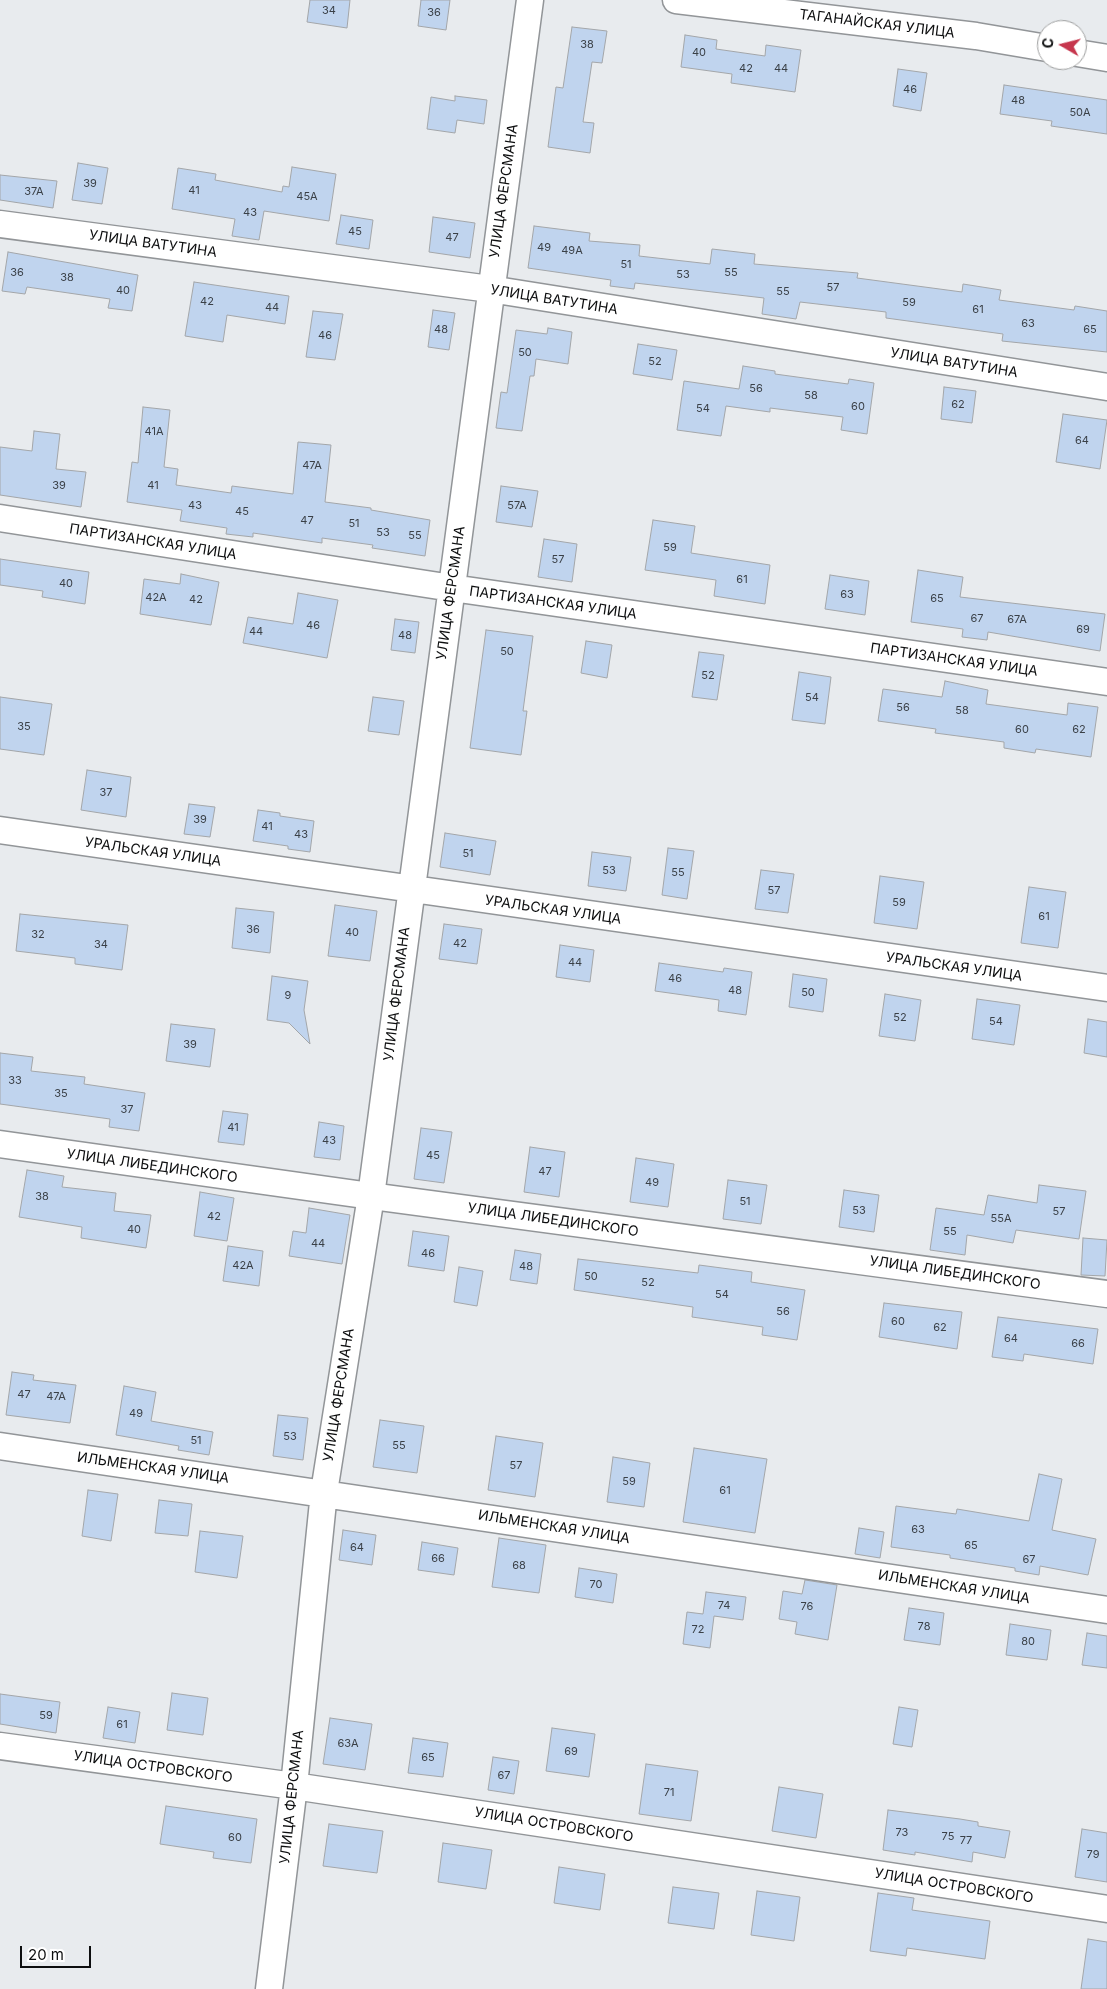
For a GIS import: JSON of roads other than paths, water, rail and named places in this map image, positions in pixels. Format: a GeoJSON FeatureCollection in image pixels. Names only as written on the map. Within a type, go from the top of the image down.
{"type":"FeatureCollection","features":[{"type":"Feature","properties":{"kind":"street","name":"УЛИЦА ФЕРСМАНА"},"geometry":{"type":"LineString","coordinates":[[269,1989],[294,1786],[324,1492],[371,1196],[530,0]]}},
{"type":"Feature","properties":{"kind":"street","name":"ТАГАНАЙСКАЯ УЛИЦА"},"geometry":{"type":"LineString","coordinates":[[676,0],[976,36],[1037,46]]}},
{"type":"Feature","properties":{"kind":"street"},"geometry":{"type":"LineString","coordinates":[[1087,55],[1107,58]]}},
{"type":"Feature","properties":{"kind":"street","name":"УЛИЦА ВАТУТИНА"},"geometry":{"type":"LineString","coordinates":[[0,224],[490,290],[1107,387]]}},
{"type":"Feature","properties":{"kind":"street","name":"ПАРТИЗАНСКАЯ УЛИЦА"},"geometry":{"type":"LineString","coordinates":[[0,518],[452,588],[1107,682]]}},
{"type":"Feature","properties":{"kind":"street","name":"УРАЛЬСКАЯ УЛИЦА"},"geometry":{"type":"LineString","coordinates":[[0,830],[1107,988]]}},
{"type":"Feature","properties":{"kind":"street","name":"УЛИЦА ЛИБЕДИНСКОГО"},"geometry":{"type":"LineString","coordinates":[[0,1144],[371,1196],[1107,1294]]}},
{"type":"Feature","properties":{"kind":"street","name":"ИЛЬМЕНСКАЯ УЛИЦА"},"geometry":{"type":"LineString","coordinates":[[0,1446],[324,1492],[1107,1610]]}},
{"type":"Feature","properties":{"kind":"street","name":"УЛИЦА ОСТРОВСКОГО"},"geometry":{"type":"LineString","coordinates":[[0,1746],[294,1786],[1107,1909]]}}]}
